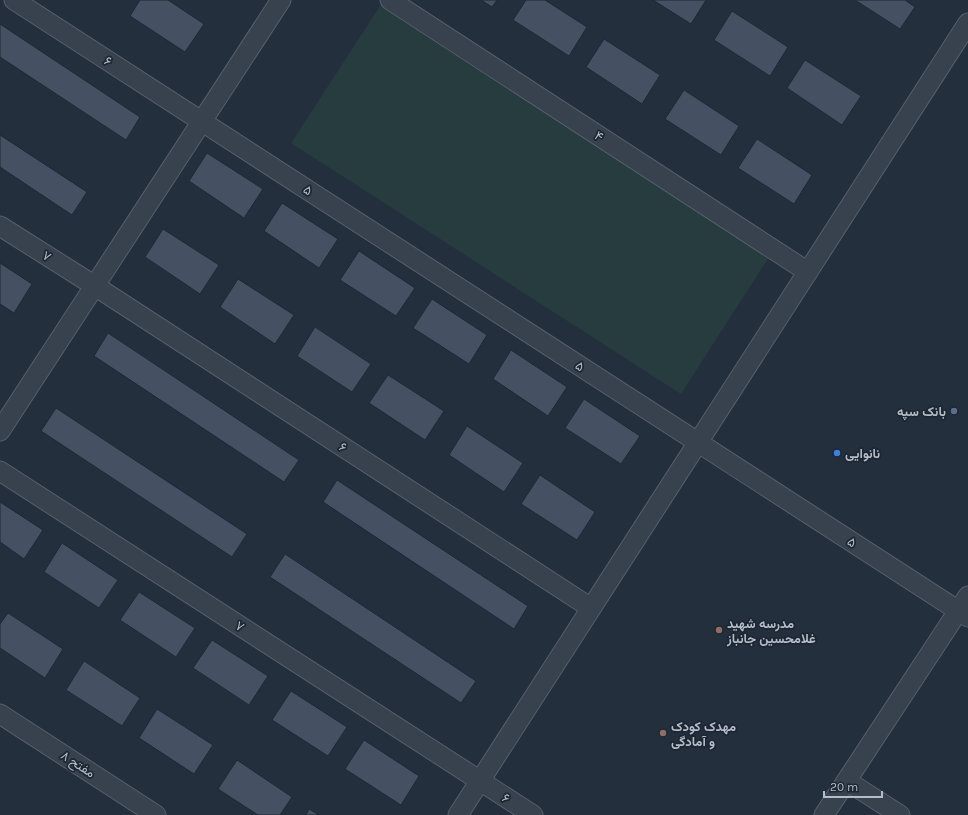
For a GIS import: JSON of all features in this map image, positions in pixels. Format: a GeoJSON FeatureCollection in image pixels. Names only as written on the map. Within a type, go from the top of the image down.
{"type":"FeatureCollection","features":[{"type":"Feature","properties":{"kind":"street","name":"۶"},"geometry":{"type":"LineString","coordinates":[[14,0],[202,122]]}},
{"type":"Feature","properties":{"kind":"street"},"geometry":{"type":"LineString","coordinates":[[0,431],[281,0]]}},
{"type":"Feature","properties":{"kind":"street","name":"۴"},"geometry":{"type":"LineString","coordinates":[[390,0],[808,272]]}},
{"type":"Feature","properties":{"kind":"street"},"geometry":{"type":"LineString","coordinates":[[458,815],[968,23]]}},
{"type":"Feature","properties":{"kind":"street","name":"۵"},"geometry":{"type":"LineString","coordinates":[[202,122],[698,442],[965,608]]}},
{"type":"Feature","properties":{"kind":"street","name":"۷"},"geometry":{"type":"LineString","coordinates":[[0,226],[95,286]]}},
{"type":"Feature","properties":{"kind":"street","name":"۶"},"geometry":{"type":"LineString","coordinates":[[95,286],[591,608]]}},
{"type":"Feature","properties":{"kind":"street","name":"۷"},"geometry":{"type":"LineString","coordinates":[[0,471],[480,781]]}},
{"type":"Feature","properties":{"kind":"street"},"geometry":{"type":"LineString","coordinates":[[824,815],[965,608]]}},
{"type":"Feature","properties":{"kind":"street","name":"۸ مفتح"},"geometry":{"type":"LineString","coordinates":[[0,714],[156,815]]}},
{"type":"Feature","properties":{"kind":"street"},"geometry":{"type":"LineString","coordinates":[[847,780],[900,815]]}},
{"type":"Feature","properties":{"kind":"street","name":"۶"},"geometry":{"type":"LineString","coordinates":[[480,781],[533,815]]}},
{"type":"Feature","properties":{"kind":"green space"},"geometry":{"type":"Polygon","coordinates":[[[380,6],[769,257],[681,394],[291,143],[380,6]]]}},
{"type":"Feature","properties":{"kind":"building"},"geometry":{"type":"Polygon","coordinates":[[[140,0],[168,0],[204,24],[185,52],[130,16],[140,0]]]}},
{"type":"Feature","properties":{"kind":"building"},"geometry":{"type":"Polygon","coordinates":[[[481,0],[497,0],[492,7],[481,0]]]}},
{"type":"Feature","properties":{"kind":"building"},"geometry":{"type":"Polygon","coordinates":[[[526,0],[545,0],[587,27],[569,56],[513,20],[526,0]]]}},
{"type":"Feature","properties":{"kind":"building"},"geometry":{"type":"Polygon","coordinates":[[[653,0],[706,0],[691,24],[653,0]]]}},
{"type":"Feature","properties":{"kind":"building"},"geometry":{"type":"Polygon","coordinates":[[[855,0],[905,0],[915,7],[900,29],[855,0]]]}},
{"type":"Feature","properties":{"kind":"building"},"geometry":{"type":"Polygon","coordinates":[[[732,11],[788,47],[770,76],[714,40],[732,11]]]}},
{"type":"Feature","properties":{"kind":"building"},"geometry":{"type":"Polygon","coordinates":[[[0,24],[140,117],[126,140],[0,57],[0,24]]]}},
{"type":"Feature","properties":{"kind":"building"},"geometry":{"type":"Polygon","coordinates":[[[604,39],[660,75],[642,104],[586,67],[604,39]]]}},
{"type":"Feature","properties":{"kind":"building"},"geometry":{"type":"Polygon","coordinates":[[[805,60],[861,96],[842,125],[787,88],[805,60]]]}},
{"type":"Feature","properties":{"kind":"building"},"geometry":{"type":"Polygon","coordinates":[[[684,90],[739,126],[721,155],[665,119],[684,90]]]}},
{"type":"Feature","properties":{"kind":"building"},"geometry":{"type":"Polygon","coordinates":[[[0,135],[87,192],[72,215],[0,167],[0,135]]]}},
{"type":"Feature","properties":{"kind":"building"},"geometry":{"type":"Polygon","coordinates":[[[757,139],[812,175],[794,204],[738,168],[757,139]]]}},
{"type":"Feature","properties":{"kind":"building"},"geometry":{"type":"Polygon","coordinates":[[[207,153],[263,189],[244,218],[189,181],[207,153]]]}},
{"type":"Feature","properties":{"kind":"building"},"geometry":{"type":"Polygon","coordinates":[[[282,203],[338,239],[319,268],[264,231],[282,203]]]}},
{"type":"Feature","properties":{"kind":"building"},"geometry":{"type":"Polygon","coordinates":[[[163,229],[219,265],[200,294],[145,257],[163,229]]]}},
{"type":"Feature","properties":{"kind":"building"},"geometry":{"type":"Polygon","coordinates":[[[359,251],[415,288],[396,316],[340,280],[359,251]]]}},
{"type":"Feature","properties":{"kind":"building"},"geometry":{"type":"Polygon","coordinates":[[[0,263],[32,284],[14,313],[0,304],[0,263]]]}},
{"type":"Feature","properties":{"kind":"building"},"geometry":{"type":"Polygon","coordinates":[[[238,279],[294,315],[275,344],[220,307],[238,279]]]}},
{"type":"Feature","properties":{"kind":"building"},"geometry":{"type":"Polygon","coordinates":[[[432,299],[487,335],[469,364],[413,328],[432,299]]]}},
{"type":"Feature","properties":{"kind":"building"},"geometry":{"type":"Polygon","coordinates":[[[315,327],[371,364],[352,392],[297,356],[315,327]]]}},
{"type":"Feature","properties":{"kind":"building"},"geometry":{"type":"Polygon","coordinates":[[[108,333],[299,460],[284,482],[94,356],[108,333]]]}},
{"type":"Feature","properties":{"kind":"building"},"geometry":{"type":"Polygon","coordinates":[[[511,350],[567,387],[548,416],[493,379],[511,350]]]}},
{"type":"Feature","properties":{"kind":"building"},"geometry":{"type":"Polygon","coordinates":[[[388,375],[444,411],[425,440],[369,403],[388,375]]]}},
{"type":"Feature","properties":{"kind":"building"},"geometry":{"type":"Polygon","coordinates":[[[584,399],[640,436],[621,464],[565,428],[584,399]]]}},
{"type":"Feature","properties":{"kind":"building"},"geometry":{"type":"Polygon","coordinates":[[[56,408],[247,534],[232,557],[41,431],[56,408]]]}},
{"type":"Feature","properties":{"kind":"building"},"geometry":{"type":"Polygon","coordinates":[[[467,426],[523,463],[504,492],[449,455],[467,426]]]}},
{"type":"Feature","properties":{"kind":"building"},"geometry":{"type":"Polygon","coordinates":[[[540,475],[595,512],[577,540],[521,504],[540,475]]]}},
{"type":"Feature","properties":{"kind":"building"},"geometry":{"type":"Polygon","coordinates":[[[337,480],[528,606],[514,629],[323,502],[337,480]]]}},
{"type":"Feature","properties":{"kind":"building"},"geometry":{"type":"Polygon","coordinates":[[[0,502],[43,530],[24,559],[0,542],[0,502]]]}},
{"type":"Feature","properties":{"kind":"building"},"geometry":{"type":"Polygon","coordinates":[[[62,543],[118,580],[99,608],[44,572],[62,543]]]}},
{"type":"Feature","properties":{"kind":"building"},"geometry":{"type":"Polygon","coordinates":[[[285,554],[476,681],[461,703],[270,577],[285,554]]]}},
{"type":"Feature","properties":{"kind":"building"},"geometry":{"type":"Polygon","coordinates":[[[139,592],[195,628],[176,657],[120,620],[139,592]]]}},
{"type":"Feature","properties":{"kind":"building"},"geometry":{"type":"Polygon","coordinates":[[[8,613],[63,649],[45,678],[0,648],[0,624],[8,613]]]}},
{"type":"Feature","properties":{"kind":"building"},"geometry":{"type":"Polygon","coordinates":[[[212,640],[268,676],[249,705],[193,668],[212,640]]]}},
{"type":"Feature","properties":{"kind":"building"},"geometry":{"type":"Polygon","coordinates":[[[84,661],[140,698],[122,726],[66,690],[84,661]]]}},
{"type":"Feature","properties":{"kind":"building"},"geometry":{"type":"Polygon","coordinates":[[[291,691],[347,727],[328,756],[272,720],[291,691]]]}},
{"type":"Feature","properties":{"kind":"building"},"geometry":{"type":"Polygon","coordinates":[[[157,709],[213,745],[194,774],[139,738],[157,709]]]}},
{"type":"Feature","properties":{"kind":"building"},"geometry":{"type":"Polygon","coordinates":[[[364,740],[419,776],[401,805],[345,769],[364,740]]]}},
{"type":"Feature","properties":{"kind":"building"},"geometry":{"type":"Polygon","coordinates":[[[237,760],[292,797],[280,815],[258,815],[218,789],[237,760]]]}},
{"type":"Feature","properties":{"kind":"building"},"geometry":{"type":"Polygon","coordinates":[[[309,809],[319,815],[306,815],[309,809]]]}},
{"type":"Feature","properties":{"kind":"place","name":"بانک سپه"},"geometry":{"type":"Point","coordinates":[954,411]}},
{"type":"Feature","properties":{"kind":"place","name":"نانوایی"},"geometry":{"type":"Point","coordinates":[837,453]}},
{"type":"Feature","properties":{"kind":"place","name":"مدرسه شهید غلامحسین جانباز"},"geometry":{"type":"Point","coordinates":[719,630]}},
{"type":"Feature","properties":{"kind":"place","name":"مهدک کودک و آمادگی"},"geometry":{"type":"Point","coordinates":[663,733]}}]}
